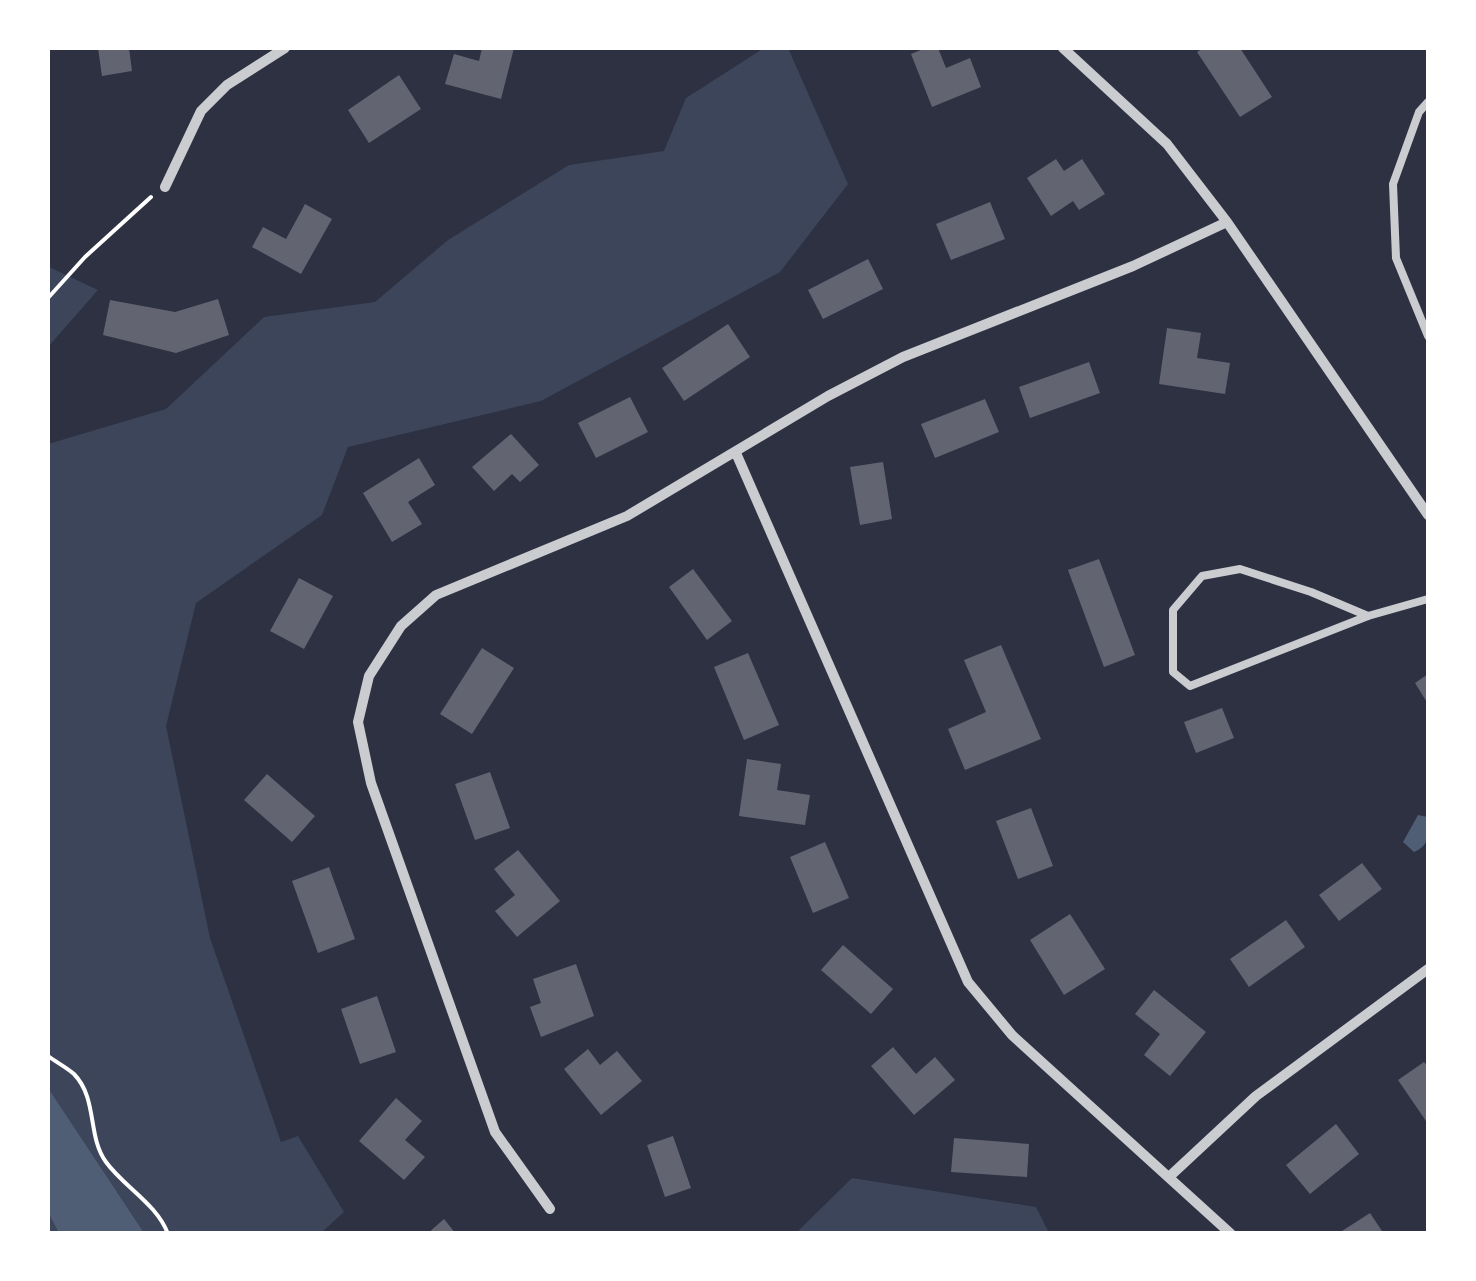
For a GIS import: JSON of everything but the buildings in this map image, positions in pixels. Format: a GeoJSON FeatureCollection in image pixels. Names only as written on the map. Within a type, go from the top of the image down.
{"type":"FeatureCollection","features":[{"type":"Feature","properties":{"kind":"street"},"geometry":{"type":"LineString","coordinates":[[165,187],[201,110],[227,85],[285,48]]}},
{"type":"Feature","properties":{"kind":"street"},"geometry":{"type":"LineString","coordinates":[[1063,48],[1167,144],[1228,222],[1428,515]]}},
{"type":"Feature","properties":{"kind":"street"},"geometry":{"type":"LineString","coordinates":[[550,1209],[495,1132],[371,783],[358,722],[369,676],[401,626],[436,596],[627,516],[828,396],[904,358],[1133,266],[1228,222]]}},
{"type":"Feature","properties":{"kind":"street"},"geometry":{"type":"LineString","coordinates":[[736,453],[968,982],[1012,1035],[1230,1234]]}},
{"type":"Feature","properties":{"kind":"street"},"geometry":{"type":"LineString","coordinates":[[1169,1177],[1256,1096],[1428,970]]}},
{"type":"Feature","properties":{"kind":"lane"},"geometry":{"type":"LineString","coordinates":[[1428,102],[1419,112],[1393,184],[1396,258],[1428,336]]}},
{"type":"Feature","properties":{"kind":"lane"},"geometry":{"type":"LineString","coordinates":[[1368,616],[1240,569],[1202,576],[1173,610],[1173,672],[1190,686],[1368,616],[1428,599]]}},
{"type":"Feature","properties":{"kind":"path"},"geometry":{"type":"LineString","coordinates":[[48,298],[134,209],[165,187]]}},
{"type":"Feature","properties":{"kind":"path"},"geometry":{"type":"LineString","coordinates":[[48,1056],[75,1075],[89,1099],[96,1143],[108,1164],[132,1186],[168,1234]]}},
{"type":"Feature","properties":{"kind":"shaded area"},"geometry":{"type":"Polygon","coordinates":[[[764,48],[788,48],[848,184],[780,272],[541,401],[348,447],[322,515],[196,603],[166,726],[210,938],[281,1142],[298,1136],[344,1212],[321,1233],[48,1234],[48,444],[166,409],[264,317],[375,302],[448,240],[569,165],[664,151],[686,98],[764,48]]]}},
{"type":"Feature","properties":{"kind":"shaded area"},"geometry":{"type":"Polygon","coordinates":[[[48,269],[98,290],[48,347],[48,269]]]}},
{"type":"Feature","properties":{"kind":"shaded area"},"geometry":{"type":"Polygon","coordinates":[[[1418,815],[1428,817],[1428,834],[1426,843],[1414,852],[1403,842],[1418,815]]]}},
{"type":"Feature","properties":{"kind":"shaded area"},"geometry":{"type":"Polygon","coordinates":[[[48,1088],[144,1233],[59,1233],[48,1212],[48,1088]]]}},
{"type":"Feature","properties":{"kind":"shaded area"},"geometry":{"type":"Polygon","coordinates":[[[852,1178],[1036,1207],[1049,1233],[796,1233],[852,1178]]]}}]}
